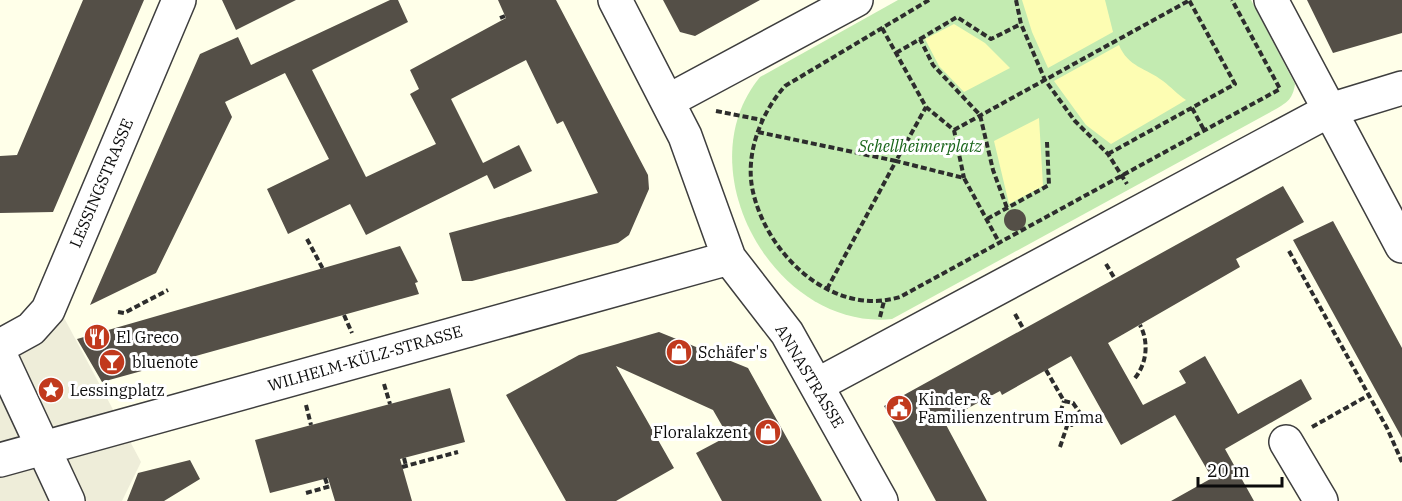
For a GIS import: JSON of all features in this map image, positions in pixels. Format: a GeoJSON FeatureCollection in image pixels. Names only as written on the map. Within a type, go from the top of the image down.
{"type":"FeatureCollection","features":[{"type":"Feature","properties":{"kind":"street","name":"LESSINGSTRASSE"},"geometry":{"type":"LineString","coordinates":[[0,346],[31,329],[48,309],[179,0]]}},
{"type":"Feature","properties":{"kind":"street","name":"ANNASTRASSE"},"geometry":{"type":"LineString","coordinates":[[615,0],[685,136],[729,258],[787,333],[881,501]]}},
{"type":"Feature","properties":{"kind":"street"},"geometry":{"type":"LineString","coordinates":[[668,101],[856,0]]}},
{"type":"Feature","properties":{"kind":"street"},"geometry":{"type":"LineString","coordinates":[[1271,0],[1402,246]]}},
{"type":"Feature","properties":{"kind":"street"},"geometry":{"type":"LineString","coordinates":[[817,385],[1330,110],[1402,88]]}},
{"type":"Feature","properties":{"kind":"street","name":"WILHELM-KÜLZ-STRASSE"},"geometry":{"type":"LineString","coordinates":[[0,459],[44,449],[729,258]]}},
{"type":"Feature","properties":{"kind":"street"},"geometry":{"type":"LineString","coordinates":[[0,356],[68,501]]}},
{"type":"Feature","properties":{"kind":"street"},"geometry":{"type":"LineString","coordinates":[[1286,442],[1321,501]]}},
{"type":"Feature","properties":{"kind":"path"},"geometry":{"type":"LineString","coordinates":[[929,0],[921,2],[785,86],[769,105],[758,132],[751,175],[756,200],[766,224],[794,264],[815,284],[851,299],[889,300],[1000,244],[1280,89],[1232,0]]}},
{"type":"Feature","properties":{"kind":"path"},"geometry":{"type":"LineString","coordinates":[[1016,0],[1021,24],[1045,80],[1075,121],[1108,154],[1143,210]]}},
{"type":"Feature","properties":{"kind":"path"},"geometry":{"type":"LineString","coordinates":[[954,130],[1189,0],[1235,84],[1108,154]]}},
{"type":"Feature","properties":{"kind":"path"},"geometry":{"type":"LineString","coordinates":[[500,18],[506,15]]}},
{"type":"Feature","properties":{"kind":"path"},"geometry":{"type":"LineString","coordinates":[[896,53],[957,17],[991,39],[1021,24]]}},
{"type":"Feature","properties":{"kind":"path"},"geometry":{"type":"LineString","coordinates":[[882,27],[926,107],[954,130],[964,178],[1000,244]]}},
{"type":"Feature","properties":{"kind":"path"},"geometry":{"type":"LineString","coordinates":[[920,39],[933,65],[981,115],[993,170],[1007,208]]}},
{"type":"Feature","properties":{"kind":"path"},"geometry":{"type":"LineString","coordinates":[[827,289],[926,107]]}},
{"type":"Feature","properties":{"kind":"path"},"geometry":{"type":"LineString","coordinates":[[1192,108],[1204,130]]}},
{"type":"Feature","properties":{"kind":"path"},"geometry":{"type":"LineString","coordinates":[[758,132],[964,178]]}},
{"type":"Feature","properties":{"kind":"path"},"geometry":{"type":"LineString","coordinates":[[987,219],[1049,185],[1047,142]]}},
{"type":"Feature","properties":{"kind":"path"},"geometry":{"type":"LineString","coordinates":[[307,239],[323,269]]}},
{"type":"Feature","properties":{"kind":"path"},"geometry":{"type":"LineString","coordinates":[[1289,251],[1369,395],[1402,462]]}},
{"type":"Feature","properties":{"kind":"path"},"geometry":{"type":"LineString","coordinates":[[118,312],[124,313],[168,290]]}},
{"type":"Feature","properties":{"kind":"path"},"geometry":{"type":"LineString","coordinates":[[1135,378],[1145,361],[1145,338],[1140,325]]}},
{"type":"Feature","properties":{"kind":"path"},"geometry":{"type":"LineString","coordinates":[[1046,370],[1064,401],[1073,403],[1080,413],[1075,423],[1068,423]]}},
{"type":"Feature","properties":{"kind":"path"},"geometry":{"type":"LineString","coordinates":[[1286,442],[1369,395]]}},
{"type":"Feature","properties":{"kind":"path"},"geometry":{"type":"LineString","coordinates":[[388,397],[390,404]]}},
{"type":"Feature","properties":{"kind":"path"},"geometry":{"type":"LineString","coordinates":[[305,401],[311,425]]}},
{"type":"Feature","properties":{"kind":"path"},"geometry":{"type":"LineString","coordinates":[[1060,447],[1068,423],[1061,410],[1064,401]]}},
{"type":"Feature","properties":{"kind":"path"},"geometry":{"type":"LineString","coordinates":[[1079,418],[1102,421]]}},
{"type":"Feature","properties":{"kind":"path"},"geometry":{"type":"LineString","coordinates":[[404,458],[404,466],[458,452]]}},
{"type":"Feature","properties":{"kind":"path"},"geometry":{"type":"LineString","coordinates":[[306,493],[329,487],[325,478]]}},
{"type":"Feature","properties":{"kind":"green space","name":"Schellheimerplatz"},"geometry":{"type":"Polygon","coordinates":[[[898,0],[1251,0],[1295,84],[1294,89],[1289,99],[1276,109],[892,319],[850,316],[811,299],[779,272],[754,237],[738,197],[732,155],[739,114],[760,77],[898,0]]]}},
{"type":"Feature","properties":{"kind":"sand"},"geometry":{"type":"Polygon","coordinates":[[[1022,0],[1105,0],[1113,32],[1048,68],[1032,32],[1022,0]]]}},
{"type":"Feature","properties":{"kind":"sand"},"geometry":{"type":"Polygon","coordinates":[[[954,24],[985,43],[1010,68],[964,92],[939,66],[925,39],[954,24]]]}},
{"type":"Feature","properties":{"kind":"sand"},"geometry":{"type":"Polygon","coordinates":[[[1119,45],[1132,63],[1163,81],[1186,100],[1111,144],[1086,125],[1054,81],[1119,45]]]}},
{"type":"Feature","properties":{"kind":"sand"},"geometry":{"type":"Polygon","coordinates":[[[1039,118],[1043,186],[1009,204],[994,141],[1039,118]]]}},
{"type":"Feature","properties":{"kind":"shaded area","name":"Lessingplatz"},"geometry":{"type":"Polygon","coordinates":[[[62,314],[141,462],[122,501],[0,501],[0,354],[62,314]]]}},
{"type":"Feature","properties":{"kind":"building"},"geometry":{"type":"Polygon","coordinates":[[[83,0],[144,0],[53,212],[0,213],[0,156],[17,155],[83,0]]]}},
{"type":"Feature","properties":{"kind":"building"},"geometry":{"type":"Polygon","coordinates":[[[222,0],[296,0],[236,30],[222,0]]]}},
{"type":"Feature","properties":{"kind":"building"},"geometry":{"type":"Polygon","coordinates":[[[390,0],[398,0],[408,22],[312,70],[366,177],[436,144],[410,94],[419,89],[410,70],[506,18],[498,0],[556,0],[648,175],[649,189],[629,235],[618,243],[472,281],[462,281],[449,233],[598,193],[563,121],[557,124],[526,60],[451,99],[483,163],[519,145],[532,171],[494,189],[487,175],[366,235],[350,204],[288,234],[267,189],[329,159],[285,73],[225,102],[232,117],[156,273],[90,305],[200,54],[238,37],[251,65],[390,0]]]}},
{"type":"Feature","properties":{"kind":"building"},"geometry":{"type":"Polygon","coordinates":[[[663,0],[760,0],[695,36],[680,32],[663,0]]]}},
{"type":"Feature","properties":{"kind":"building"},"geometry":{"type":"Polygon","coordinates":[[[1307,0],[1402,0],[1402,33],[1333,53],[1307,0]]]}},
{"type":"Feature","properties":{"kind":"building"},"geometry":{"type":"Polygon","coordinates":[[[1283,186],[1304,222],[1236,259],[1240,267],[1108,343],[1143,405],[1186,383],[1179,371],[1205,356],[1238,414],[1301,379],[1312,399],[1225,449],[1254,501],[1171,501],[1212,478],[1175,415],[1121,445],[1071,356],[1002,395],[1000,391],[944,421],[987,501],[936,501],[884,406],[1283,186]]]}},
{"type":"Feature","properties":{"kind":"building"},"geometry":{"type":"Polygon","coordinates":[[[1015,209],[1023,212],[1026,220],[1023,228],[1015,231],[1007,228],[1004,220],[1007,212],[1015,209]]]}},
{"type":"Feature","properties":{"kind":"building"},"geometry":{"type":"Polygon","coordinates":[[[1333,221],[1402,348],[1402,438],[1293,240],[1333,221]]]}},
{"type":"Feature","properties":{"kind":"building"},"geometry":{"type":"Polygon","coordinates":[[[400,246],[418,282],[415,283],[419,294],[102,382],[77,339],[400,246]]]}},
{"type":"Feature","properties":{"kind":"building"},"geometry":{"type":"Polygon","coordinates":[[[659,332],[748,368],[822,501],[722,501],[696,453],[728,436],[713,410],[616,366],[674,468],[616,501],[566,501],[506,395],[579,355],[659,332]]]}},
{"type":"Feature","properties":{"kind":"building"},"geometry":{"type":"Polygon","coordinates":[[[450,388],[465,442],[400,459],[412,501],[335,501],[328,478],[270,493],[255,440],[450,388]]]}},
{"type":"Feature","properties":{"kind":"building"},"geometry":{"type":"Polygon","coordinates":[[[190,460],[200,479],[164,501],[127,501],[138,473],[190,460]]]}},
{"type":"Feature","properties":{"kind":"place","name":"El Greco"},"geometry":{"type":"Point","coordinates":[97,337]}},
{"type":"Feature","properties":{"kind":"place","name":"Schäfer's"},"geometry":{"type":"Point","coordinates":[679,352]}},
{"type":"Feature","properties":{"kind":"place","name":"bluenote"},"geometry":{"type":"Point","coordinates":[112,362]}},
{"type":"Feature","properties":{"kind":"place","name":"Lessingplatz"},"geometry":{"type":"Point","coordinates":[51,390]}},
{"type":"Feature","properties":{"kind":"place","name":"Kinder- & Familienzentrum Emma"},"geometry":{"type":"Point","coordinates":[899,408]}},
{"type":"Feature","properties":{"kind":"place","name":"Floralakzent"},"geometry":{"type":"Point","coordinates":[768,432]}}]}
